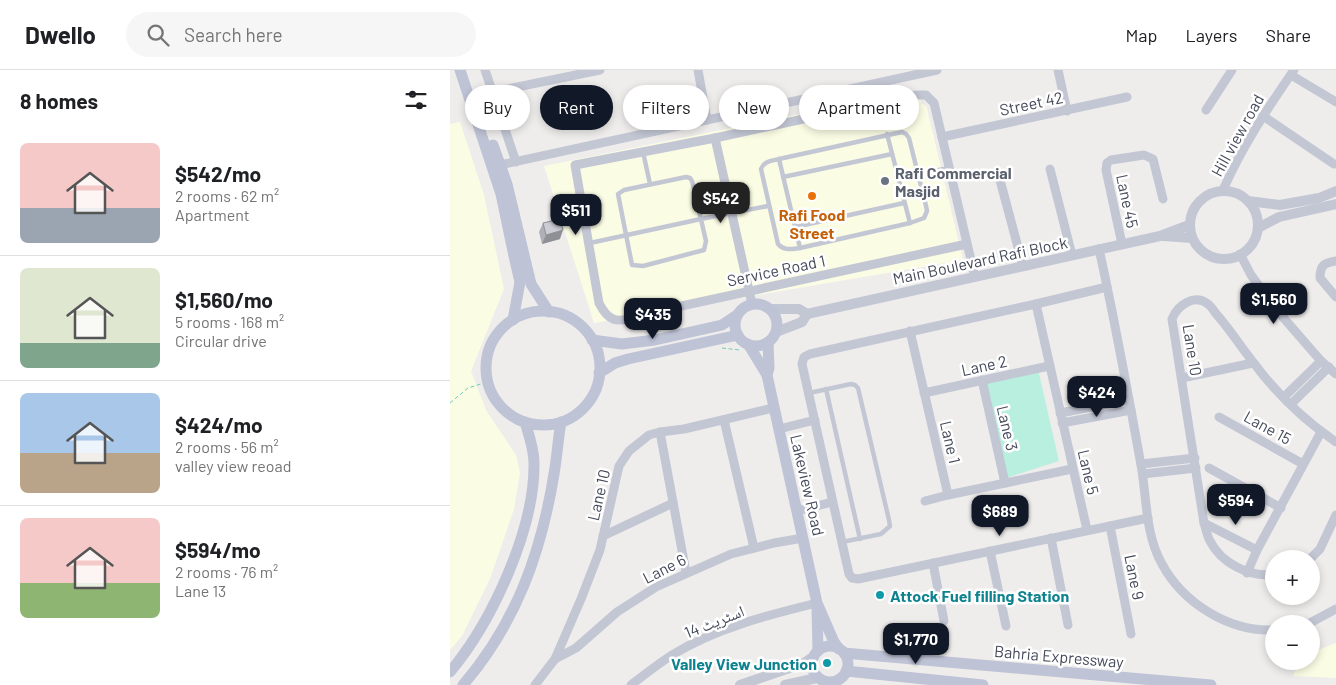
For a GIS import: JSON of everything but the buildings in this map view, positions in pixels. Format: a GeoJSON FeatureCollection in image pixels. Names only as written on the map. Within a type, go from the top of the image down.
{"type":"FeatureCollection","features":[{"type":"Feature","properties":{"kind":"main road"},"geometry":{"type":"LineString","coordinates":[[460,70],[500,194],[520,282],[513,320]]}},
{"type":"Feature","properties":{"kind":"main road"},"geometry":{"type":"LineString","coordinates":[[467,70],[506,184],[531,284],[549,312]]}},
{"type":"Feature","properties":{"kind":"main road"},"geometry":{"type":"LineString","coordinates":[[592,340],[622,344],[655,340],[722,324],[737,315],[743,308],[752,304],[761,304],[770,309],[776,318],[776,332],[768,342],[757,346],[748,344]]}},
{"type":"Feature","properties":{"kind":"main road"},"geometry":{"type":"LineString","coordinates":[[549,312],[566,316],[587,332],[598,356],[599,373],[597,384],[587,403],[576,414],[561,422],[537,424],[512,416],[501,407],[487,382],[488,353],[497,334],[513,320],[530,313],[549,312]]}},
{"type":"Feature","properties":{"kind":"main road"},"geometry":{"type":"LineString","coordinates":[[737,315],[735,325],[738,335],[748,344],[767,375]]}},
{"type":"Feature","properties":{"kind":"main road"},"geometry":{"type":"LineString","coordinates":[[599,373],[615,363],[628,359],[738,335]]}},
{"type":"Feature","properties":{"kind":"main road"},"geometry":{"type":"LineString","coordinates":[[767,375],[769,368],[768,342]]}},
{"type":"Feature","properties":{"kind":"main road","name":"Lakeview Road"},"geometry":{"type":"LineString","coordinates":[[767,375],[817,603]]}},
{"type":"Feature","properties":{"kind":"main road"},"geometry":{"type":"LineString","coordinates":[[450,672],[474,638],[494,603],[513,562],[524,527],[531,494],[534,463],[526,422]]}},
{"type":"Feature","properties":{"kind":"main road"},"geometry":{"type":"LineString","coordinates":[[463,685],[503,630],[528,578],[539,544],[554,474],[561,422]]}},
{"type":"Feature","properties":{"kind":"main road"},"geometry":{"type":"LineString","coordinates":[[817,603],[834,642],[848,661],[845,677]]}},
{"type":"Feature","properties":{"kind":"main road"},"geometry":{"type":"LineString","coordinates":[[817,603],[815,654],[812,664],[813,672],[821,681],[836,681],[845,677],[984,685]]}},
{"type":"Feature","properties":{"kind":"main road"},"geometry":{"type":"LineString","coordinates":[[815,654],[828,646],[841,651]]}},
{"type":"Feature","properties":{"kind":"main road","name":"Bahria Expressway"},"geometry":{"type":"LineString","coordinates":[[841,651],[1211,685]]}},
{"type":"Feature","properties":{"kind":"street"},"geometry":{"type":"LineString","coordinates":[[484,70],[490,85]]}},
{"type":"Feature","properties":{"kind":"street"},"geometry":{"type":"LineString","coordinates":[[527,85],[600,70]]}},
{"type":"Feature","properties":{"kind":"street"},"geometry":{"type":"LineString","coordinates":[[698,70],[701,85]]}},
{"type":"Feature","properties":{"kind":"street"},"geometry":{"type":"LineString","coordinates":[[709,120],[937,70]]}},
{"type":"Feature","properties":{"kind":"street"},"geometry":{"type":"LineString","coordinates":[[1058,70],[1067,111]]}},
{"type":"Feature","properties":{"kind":"street"},"geometry":{"type":"LineString","coordinates":[[1206,110],[1230,71]]}},
{"type":"Feature","properties":{"kind":"street"},"geometry":{"type":"LineString","coordinates":[[1292,73],[1336,102]]}},
{"type":"Feature","properties":{"kind":"street","name":"Hill view road"},"geometry":{"type":"LineString","coordinates":[[1223,190],[1237,159],[1262,116],[1292,73]]}},
{"type":"Feature","properties":{"kind":"street"},"geometry":{"type":"LineString","coordinates":[[590,243],[575,165],[715,138],[916,95],[926,96],[934,103],[975,277]]}},
{"type":"Feature","properties":{"kind":"street","name":"Street 42"},"geometry":{"type":"LineString","coordinates":[[942,137],[1127,97]]}},
{"type":"Feature","properties":{"kind":"street"},"geometry":{"type":"LineString","coordinates":[[1262,116],[1334,164]]}},
{"type":"Feature","properties":{"kind":"street"},"geometry":{"type":"LineString","coordinates":[[505,130],[516,162]]}},
{"type":"Feature","properties":{"kind":"street"},"geometry":{"type":"LineString","coordinates":[[500,165],[662,130]]}},
{"type":"Feature","properties":{"kind":"street"},"geometry":{"type":"LineString","coordinates":[[715,138],[752,304]]}},
{"type":"Feature","properties":{"kind":"street","name":"Lane 45"},"geometry":{"type":"LineString","coordinates":[[1122,244],[1106,170],[1107,163],[1111,160],[1144,154],[1149,156],[1153,159],[1163,199]]}},
{"type":"Feature","properties":{"kind":"street"},"geometry":{"type":"LineString","coordinates":[[1050,169],[1072,255]]}},
{"type":"Feature","properties":{"kind":"street"},"geometry":{"type":"LineString","coordinates":[[1000,180],[1023,266]]}},
{"type":"Feature","properties":{"kind":"street"},"geometry":{"type":"LineString","coordinates":[[1223,190],[1237,193],[1248,201],[1254,209],[1258,228],[1254,242],[1240,254],[1228,258],[1209,256],[1199,249],[1192,238],[1189,225],[1191,213],[1197,203],[1206,195],[1223,190]]}},
{"type":"Feature","properties":{"kind":"street"},"geometry":{"type":"LineString","coordinates":[[1248,201],[1280,206],[1319,198],[1336,191]]}},
{"type":"Feature","properties":{"kind":"street"},"geometry":{"type":"LineString","coordinates":[[1258,228],[1279,217],[1336,204]]}},
{"type":"Feature","properties":{"kind":"street"},"geometry":{"type":"LineString","coordinates":[[1160,236],[1189,225]]}},
{"type":"Feature","properties":{"kind":"street"},"geometry":{"type":"LineString","coordinates":[[1160,236],[1192,238]]}},
{"type":"Feature","properties":{"kind":"street","name":"Main Boulevard Rafi Block"},"geometry":{"type":"LineString","coordinates":[[807,314],[1160,236]]}},
{"type":"Feature","properties":{"kind":"street","name":"Service Road 1"},"geometry":{"type":"LineString","coordinates":[[590,243],[599,304],[604,313],[613,320],[625,321],[635,316],[967,244]]}},
{"type":"Feature","properties":{"kind":"street"},"geometry":{"type":"LineString","coordinates":[[1098,250],[1107,287],[1143,474],[1148,518],[1154,544],[1162,564],[1174,582],[1189,598],[1210,614],[1240,626],[1265,629]]}},
{"type":"Feature","properties":{"kind":"street"},"geometry":{"type":"LineString","coordinates":[[1240,254],[1252,275],[1281,316],[1336,374]]}},
{"type":"Feature","properties":{"kind":"street"},"geometry":{"type":"LineString","coordinates":[[1336,261],[1326,263],[1320,269],[1320,278],[1336,297]]}},
{"type":"Feature","properties":{"kind":"street"},"geometry":{"type":"LineString","coordinates":[[1107,287],[810,354],[804,357],[802,364],[840,542],[849,574],[852,578],[858,579],[1148,518]]}},
{"type":"Feature","properties":{"kind":"street","name":"Lane 10"},"geometry":{"type":"LineString","coordinates":[[1265,575],[1247,573],[1228,562],[1211,543],[1204,523],[1172,320],[1175,312],[1182,305],[1191,301],[1200,300],[1208,304],[1240,343],[1253,363],[1284,398],[1321,432],[1336,442]]}},
{"type":"Feature","properties":{"kind":"street","name":"Lane 5"},"geometry":{"type":"LineString","coordinates":[[1036,304],[1087,530]]}},
{"type":"Feature","properties":{"kind":"street"},"geometry":{"type":"LineString","coordinates":[[770,309],[799,309],[807,314],[802,322],[776,332]]}},
{"type":"Feature","properties":{"kind":"street","name":"Lane 1"},"geometry":{"type":"LineString","coordinates":[[910,331],[948,495]]}},
{"type":"Feature","properties":{"kind":"street"},"geometry":{"type":"LineString","coordinates":[[1182,378],[1253,363]]}},
{"type":"Feature","properties":{"kind":"street"},"geometry":{"type":"LineString","coordinates":[[1284,398],[1325,364]]}},
{"type":"Feature","properties":{"kind":"street"},"geometry":{"type":"LineString","coordinates":[[1291,404],[1325,364]]}},
{"type":"Feature","properties":{"kind":"street","name":"Lane 2"},"geometry":{"type":"LineString","coordinates":[[924,393],[1049,366]]}},
{"type":"Feature","properties":{"kind":"street","name":"Lane 3"},"geometry":{"type":"LineString","coordinates":[[982,380],[1005,482]]}},
{"type":"Feature","properties":{"kind":"street"},"geometry":{"type":"LineString","coordinates":[[1060,413],[1129,400]]}},
{"type":"Feature","properties":{"kind":"street","name":"Lane 10"},"geometry":{"type":"LineString","coordinates":[[535,685],[555,659],[581,598],[600,550],[619,466],[629,451],[649,435],[684,429],[773,408]]}},
{"type":"Feature","properties":{"kind":"street"},"geometry":{"type":"LineString","coordinates":[[1062,423],[1131,410]]}},
{"type":"Feature","properties":{"kind":"street","name":"Lane 15"},"geometry":{"type":"LineString","coordinates":[[1219,417],[1303,464]]}},
{"type":"Feature","properties":{"kind":"street"},"geometry":{"type":"LineString","coordinates":[[724,420],[754,548]]}},
{"type":"Feature","properties":{"kind":"street"},"geometry":{"type":"LineString","coordinates":[[779,430],[815,420]]}},
{"type":"Feature","properties":{"kind":"street"},"geometry":{"type":"LineString","coordinates":[[660,432],[686,572]]}},
{"type":"Feature","properties":{"kind":"street"},"geometry":{"type":"LineString","coordinates":[[1247,573],[1257,550],[1321,432]]}},
{"type":"Feature","properties":{"kind":"street"},"geometry":{"type":"LineString","coordinates":[[1141,464],[1195,458]]}},
{"type":"Feature","properties":{"kind":"street"},"geometry":{"type":"LineString","coordinates":[[1143,474],[1196,468]]}},
{"type":"Feature","properties":{"kind":"street"},"geometry":{"type":"LineString","coordinates":[[1209,468],[1281,508]]}},
{"type":"Feature","properties":{"kind":"street"},"geometry":{"type":"LineString","coordinates":[[925,501],[1005,482],[1072,469]]}},
{"type":"Feature","properties":{"kind":"street"},"geometry":{"type":"LineString","coordinates":[[603,536],[673,502]]}},
{"type":"Feature","properties":{"kind":"street"},"geometry":{"type":"LineString","coordinates":[[796,511],[832,502]]}},
{"type":"Feature","properties":{"kind":"street"},"geometry":{"type":"LineString","coordinates":[[1319,550],[1336,515]]}},
{"type":"Feature","properties":{"kind":"street"},"geometry":{"type":"LineString","coordinates":[[1204,523],[1257,550]]}},
{"type":"Feature","properties":{"kind":"street","name":"Lane 9"},"geometry":{"type":"LineString","coordinates":[[1110,526],[1131,634]]}},
{"type":"Feature","properties":{"kind":"street","name":"Lane 6"},"geometry":{"type":"LineString","coordinates":[[555,659],[576,648],[617,612],[656,587],[686,572],[731,554],[803,538]]}},
{"type":"Feature","properties":{"kind":"street"},"geometry":{"type":"LineString","coordinates":[[1051,538],[1068,625]]}},
{"type":"Feature","properties":{"kind":"street"},"geometry":{"type":"LineString","coordinates":[[990,551],[1006,626]]}},
{"type":"Feature","properties":{"kind":"street"},"geometry":{"type":"LineString","coordinates":[[933,563],[944,621]]}},
{"type":"Feature","properties":{"kind":"street","name":"اسٹریٹ 14"},"geometry":{"type":"LineString","coordinates":[[631,685],[672,655],[716,632],[776,613],[817,603]]}},
{"type":"Feature","properties":{"kind":"street"},"geometry":{"type":"LineString","coordinates":[[1320,618],[1336,610]]}},
{"type":"Feature","properties":{"kind":"street"},"geometry":{"type":"LineString","coordinates":[[740,685],[804,663],[815,654]]}},
{"type":"Feature","properties":{"kind":"street"},"geometry":{"type":"LineString","coordinates":[[785,685],[821,681]]}},
{"type":"Feature","properties":{"kind":"lane"},"geometry":{"type":"LineString","coordinates":[[898,132],[906,134],[909,138],[926,211],[924,218],[910,223],[785,250],[778,244],[768,206],[762,170],[766,162],[779,159],[887,134],[898,132]]}},
{"type":"Feature","properties":{"kind":"lane"},"geometry":{"type":"LineString","coordinates":[[887,134],[910,223]]}},
{"type":"Feature","properties":{"kind":"lane"},"geometry":{"type":"LineString","coordinates":[[644,152],[650,184]]}},
{"type":"Feature","properties":{"kind":"lane"},"geometry":{"type":"LineString","coordinates":[[783,177],[892,154]]}},
{"type":"Feature","properties":{"kind":"lane"},"geometry":{"type":"LineString","coordinates":[[779,159],[800,248]]}},
{"type":"Feature","properties":{"kind":"lane"},"geometry":{"type":"LineString","coordinates":[[918,174],[949,168]]}},
{"type":"Feature","properties":{"kind":"lane"},"geometry":{"type":"LineString","coordinates":[[686,177],[690,178],[706,241],[704,250],[643,266],[632,265],[618,194],[624,190],[650,184],[686,177]]}},
{"type":"Feature","properties":{"kind":"lane"},"geometry":{"type":"LineString","coordinates":[[795,227],[904,203]]}},
{"type":"Feature","properties":{"kind":"lane"},"geometry":{"type":"LineString","coordinates":[[590,243],[768,206]]}},
{"type":"Feature","properties":{"kind":"lane"},"geometry":{"type":"LineString","coordinates":[[809,394],[851,384],[858,388],[887,511],[890,526],[887,531],[882,534],[840,542]]}},
{"type":"Feature","properties":{"kind":"lane"},"geometry":{"type":"LineString","coordinates":[[826,390],[860,539]]}},
{"type":"Feature","properties":{"kind":"path"},"geometry":{"type":"LineString","coordinates":[[450,403],[468,388],[487,382]]}},
{"type":"Feature","properties":{"kind":"shaded area"},"geometry":{"type":"Polygon","coordinates":[[[919,94],[922,104],[926,106],[928,113],[963,260],[594,323],[544,166],[721,130],[789,130],[789,116],[799,114],[799,130],[919,130],[919,94]]]}},
{"type":"Feature","properties":{"kind":"shaded area"},"geometry":{"type":"Polygon","coordinates":[[[460,122],[484,195],[504,289],[471,371],[486,410],[516,455],[520,473],[514,509],[490,579],[462,636],[450,650],[450,124],[460,122]]]}},
{"type":"Feature","properties":{"kind":"shaded area"},"geometry":{"type":"Polygon","coordinates":[[[1336,643],[1336,678],[1293,676],[1295,670],[1320,670],[1320,649],[1336,643]]]}},
{"type":"Feature","properties":{"kind":"green space"},"geometry":{"type":"Polygon","coordinates":[[[1038,369],[1059,461],[1006,478],[985,381],[1038,369]]]}},
{"type":"Feature","properties":{"kind":"place","name":"Rafi Commercial Masjid"},"geometry":{"type":"Point","coordinates":[885,181]}},
{"type":"Feature","properties":{"kind":"place","name":"Rafi Food Street"},"geometry":{"type":"Point","coordinates":[812,196]}},
{"type":"Feature","properties":{"kind":"place","name":"Attock Fuel filling Station"},"geometry":{"type":"Point","coordinates":[880,595]}},
{"type":"Feature","properties":{"kind":"place","name":"Valley View Junction"},"geometry":{"type":"Point","coordinates":[827,663]}}]}
